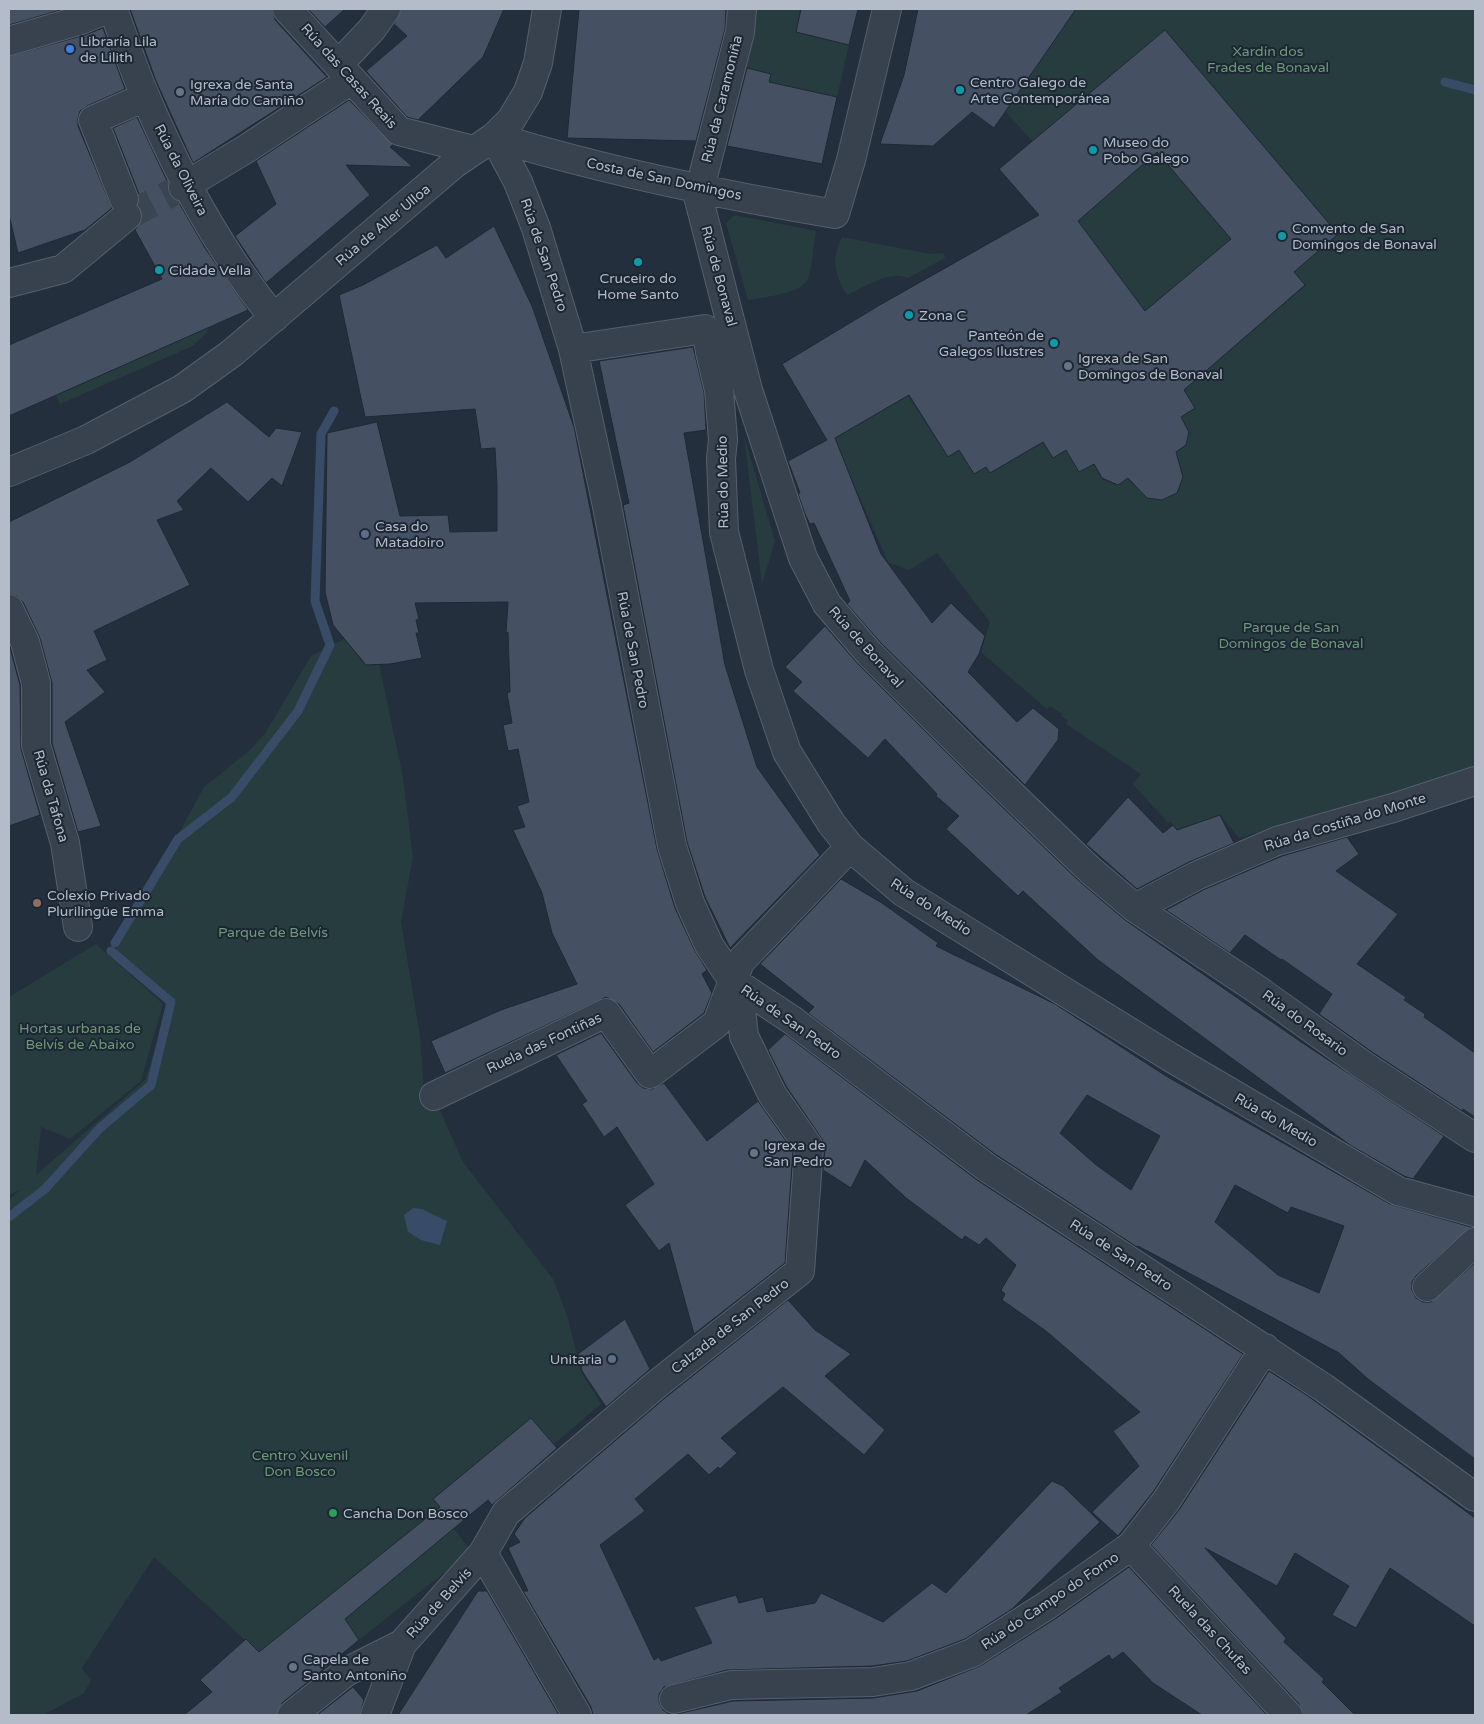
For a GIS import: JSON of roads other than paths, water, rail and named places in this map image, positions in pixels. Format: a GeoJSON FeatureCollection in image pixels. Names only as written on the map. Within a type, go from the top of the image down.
{"type":"FeatureCollection","features":[{"type":"Feature","properties":{"kind":"street"},"geometry":{"type":"LineString","coordinates":[[9,41],[81,20],[107,9]]}},
{"type":"Feature","properties":{"kind":"street","name":"Rúa da Oliveira"},"geometry":{"type":"LineString","coordinates":[[113,9],[145,97],[185,186],[255,295],[274,318]]}},
{"type":"Feature","properties":{"kind":"street","name":"Rúa das Casas Reais"},"geometry":{"type":"LineString","coordinates":[[287,9],[399,131],[484,143]]}},
{"type":"Feature","properties":{"kind":"street"},"geometry":{"type":"LineString","coordinates":[[185,186],[344,72],[386,9]]}},
{"type":"Feature","properties":{"kind":"street","name":"Rúa de Aller Ulloa"},"geometry":{"type":"LineString","coordinates":[[9,472],[86,440],[159,403],[220,362],[511,120],[528,92],[538,63],[547,9]]}},
{"type":"Feature","properties":{"kind":"street","name":"Rúa da Caramoniña"},"geometry":{"type":"LineString","coordinates":[[700,188],[740,32],[742,9]]}},
{"type":"Feature","properties":{"kind":"street","name":"Costa de San Domingos"},"geometry":{"type":"LineString","coordinates":[[484,143],[552,155],[700,188],[835,214],[851,160],[887,9]]}},
{"type":"Feature","properties":{"kind":"street"},"geometry":{"type":"LineString","coordinates":[[9,283],[63,269],[126,208],[93,120],[145,97]]}},
{"type":"Feature","properties":{"kind":"street","name":"Rúa de San Pedro"},"geometry":{"type":"LineString","coordinates":[[484,143],[518,182],[536,228],[573,349],[606,506],[672,846],[690,902],[709,946],[733,981],[792,1020],[986,1167],[1265,1348],[1475,1497]]}},
{"type":"Feature","properties":{"kind":"street","name":"Rúa de Bonaval"},"geometry":{"type":"LineString","coordinates":[[700,188],[698,196],[748,390],[803,558],[827,604],[869,653],[969,754],[1090,870],[1135,908]]}},
{"type":"Feature","properties":{"kind":"street","name":"Rúa do Medio"},"geometry":{"type":"LineString","coordinates":[[573,349],[708,342],[719,390],[723,440],[721,458],[724,532],[762,679],[787,752],[831,823],[850,847],[904,892],[1170,1057],[1390,1187],[1398,1191],[1475,1212]]}},
{"type":"Feature","properties":{"kind":"street","name":"Rúa da Tafona"},"geometry":{"type":"LineString","coordinates":[[9,609],[25,642],[36,683],[36,745],[66,842],[78,927]]}},
{"type":"Feature","properties":{"kind":"street","name":"Rúa da Costiña do Monte"},"geometry":{"type":"LineString","coordinates":[[1135,908],[1196,876],[1277,841],[1393,808],[1475,781]]}},
{"type":"Feature","properties":{"kind":"street"},"geometry":{"type":"LineString","coordinates":[[733,981],[740,962],[850,847]]}},
{"type":"Feature","properties":{"kind":"street","name":"Rúa do Rosario"},"geometry":{"type":"LineString","coordinates":[[1135,908],[1258,990],[1363,1065],[1475,1138]]}},
{"type":"Feature","properties":{"kind":"street","name":"Ruela das Fontiñas"},"geometry":{"type":"LineString","coordinates":[[434,1096],[606,1013],[650,1074],[717,1023],[733,981]]}},
{"type":"Feature","properties":{"kind":"street","name":"Calzada de San Pedro"},"geometry":{"type":"LineString","coordinates":[[483,1553],[506,1513],[657,1384],[800,1271],[809,1147],[772,1094],[744,1036],[740,1001],[733,981]]}},
{"type":"Feature","properties":{"kind":"street"},"geometry":{"type":"LineString","coordinates":[[1427,1287],[1475,1242]]}},
{"type":"Feature","properties":{"kind":"street","name":"Rúa do Campo do Forno"},"geometry":{"type":"LineString","coordinates":[[674,1699],[731,1685],[873,1682],[911,1676],[972,1653],[1046,1606],[1131,1546],[1166,1500],[1265,1348]]}},
{"type":"Feature","properties":{"kind":"street","name":"Ruela das Chufas"},"geometry":{"type":"LineString","coordinates":[[1131,1546],[1288,1715]]}},
{"type":"Feature","properties":{"kind":"street"},"geometry":{"type":"LineString","coordinates":[[483,1553],[577,1715]]}},
{"type":"Feature","properties":{"kind":"street","name":"Rúa de Belvís"},"geometry":{"type":"LineString","coordinates":[[292,1715],[346,1672],[402,1644],[483,1553]]}},
{"type":"Feature","properties":{"kind":"street"},"geometry":{"type":"LineString","coordinates":[[375,1715],[402,1644]]}},
{"type":"Feature","properties":{"kind":"water"},"geometry":{"type":"Polygon","coordinates":[[[413,1208],[422,1209],[447,1221],[440,1245],[421,1240],[408,1232],[404,1215],[413,1208]]]}},
{"type":"Feature","properties":{"kind":"waterway"},"geometry":{"type":"LineString","coordinates":[[1445,82],[1475,90]]}},
{"type":"Feature","properties":{"kind":"waterway"},"geometry":{"type":"LineString","coordinates":[[115,943],[178,839],[232,797],[298,711],[330,645],[315,601],[321,434],[334,411]]}},
{"type":"Feature","properties":{"kind":"waterway"},"geometry":{"type":"LineString","coordinates":[[9,1217],[45,1189],[100,1128],[151,1085],[171,1002],[111,951]]}},
{"type":"Feature","properties":{"kind":"tunnel"},"geometry":{"type":"LineString","coordinates":[[127,216],[183,187]]}},
{"type":"Feature","properties":{"kind":"place","name":"Libraría Lila de Lilith"},"geometry":{"type":"Point","coordinates":[70,49]}},
{"type":"Feature","properties":{"kind":"place","name":"Centro Galego de Arte Contemporánea"},"geometry":{"type":"Point","coordinates":[960,90]}},
{"type":"Feature","properties":{"kind":"place","name":"Igrexa de Santa María do Camiño"},"geometry":{"type":"Point","coordinates":[180,92]}},
{"type":"Feature","properties":{"kind":"place","name":"Museo do Pobo Galego"},"geometry":{"type":"Point","coordinates":[1093,150]}},
{"type":"Feature","properties":{"kind":"place","name":"Convento de San Domingos de Bonaval"},"geometry":{"type":"Point","coordinates":[1282,236]}},
{"type":"Feature","properties":{"kind":"place","name":"Cruceiro do Home Santo"},"geometry":{"type":"Point","coordinates":[638,262]}},
{"type":"Feature","properties":{"kind":"place","name":"Cidade Vella"},"geometry":{"type":"Point","coordinates":[159,270]}},
{"type":"Feature","properties":{"kind":"place","name":"Zona C"},"geometry":{"type":"Point","coordinates":[909,315]}},
{"type":"Feature","properties":{"kind":"place","name":"Panteón de Galegos Ilustres"},"geometry":{"type":"Point","coordinates":[1054,343]}},
{"type":"Feature","properties":{"kind":"place","name":"Igrexa de San Domingos de Bonaval"},"geometry":{"type":"Point","coordinates":[1068,366]}},
{"type":"Feature","properties":{"kind":"place","name":"Casa do Matadoiro"},"geometry":{"type":"Point","coordinates":[365,534]}},
{"type":"Feature","properties":{"kind":"place","name":"Colexio Privado Plurilingüe Emma"},"geometry":{"type":"Point","coordinates":[37,903]}},
{"type":"Feature","properties":{"kind":"place","name":"Igrexa de San Pedro"},"geometry":{"type":"Point","coordinates":[754,1153]}},
{"type":"Feature","properties":{"kind":"place","name":"Unitaria"},"geometry":{"type":"Point","coordinates":[612,1359]}},
{"type":"Feature","properties":{"kind":"place","name":"Cancha Don Bosco"},"geometry":{"type":"Point","coordinates":[333,1513]}},
{"type":"Feature","properties":{"kind":"place","name":"Capela de Santo Antoniño"},"geometry":{"type":"Point","coordinates":[293,1667]}},
{"type":"Feature","properties":{"kind":"park label","name":"Xardín dos Frades de Bonaval"},"geometry":{"type":"Point","coordinates":[1268,59]}},
{"type":"Feature","properties":{"kind":"park label","name":"Parque de San Domingos de Bonaval"},"geometry":{"type":"Point","coordinates":[1291,636]}},
{"type":"Feature","properties":{"kind":"park label","name":"Parque de Belvís"},"geometry":{"type":"Point","coordinates":[273,932]}},
{"type":"Feature","properties":{"kind":"park label","name":"Hortas urbanas de Belvís de Abaixo"},"geometry":{"type":"Point","coordinates":[80,1036]}},
{"type":"Feature","properties":{"kind":"park label","name":"Centro Xuvenil Don Bosco"},"geometry":{"type":"Point","coordinates":[300,1464]}}]}
